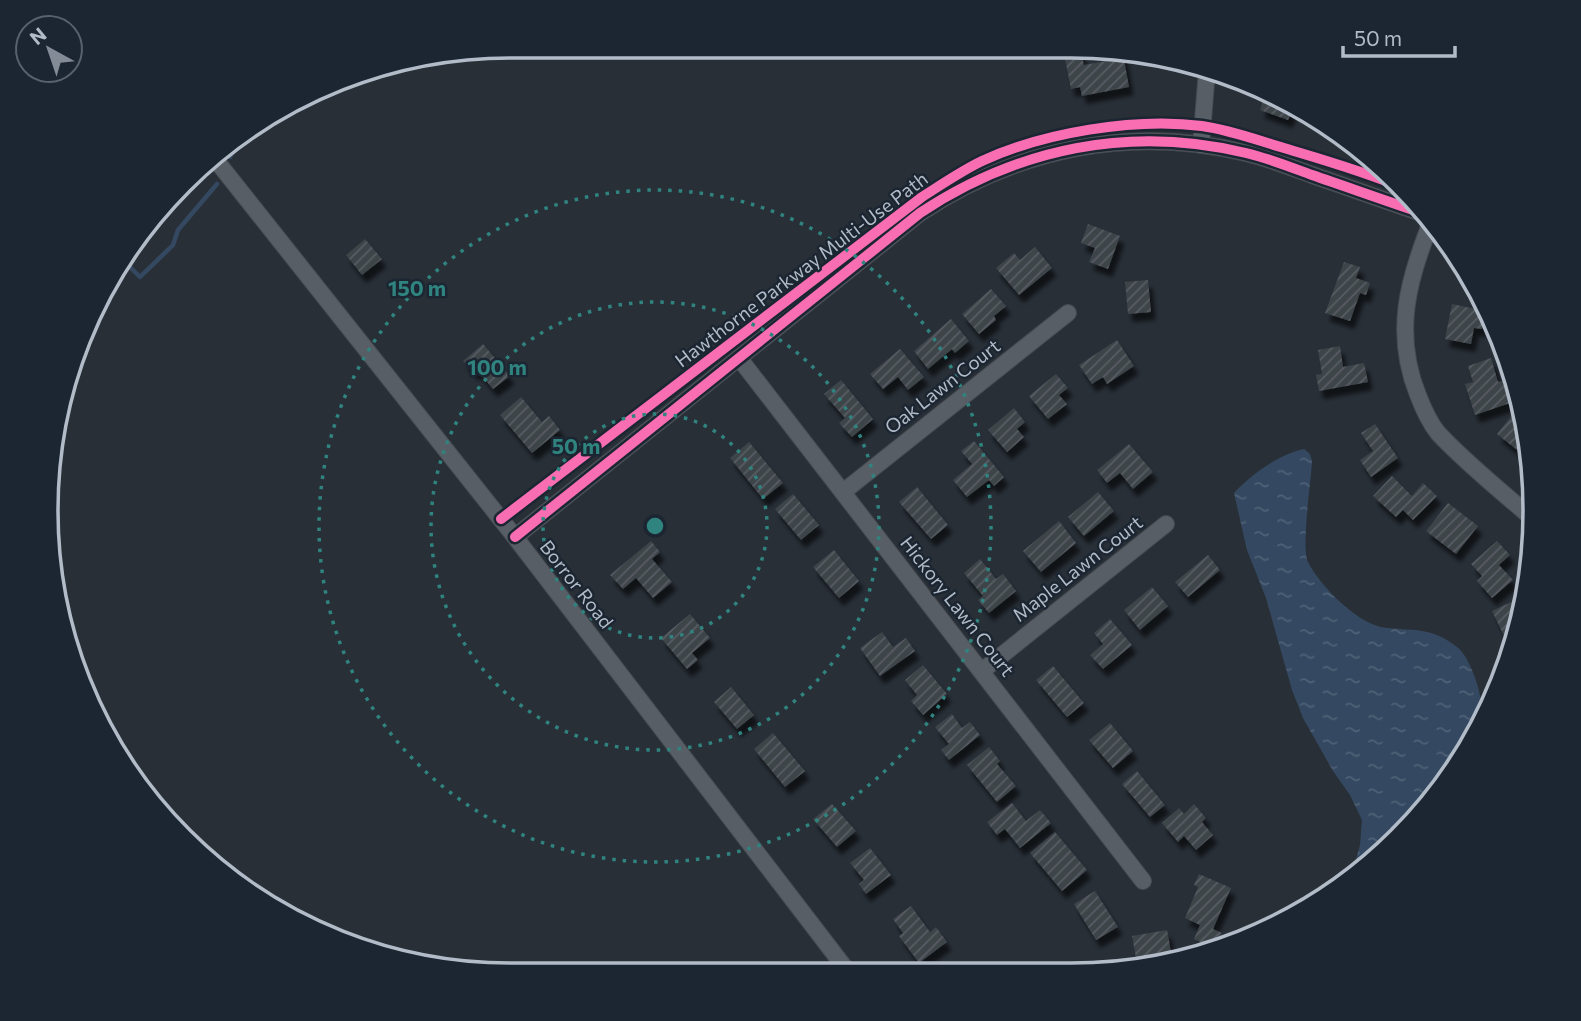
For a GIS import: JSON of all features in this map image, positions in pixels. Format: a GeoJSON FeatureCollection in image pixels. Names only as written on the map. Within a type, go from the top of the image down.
{"type":"FeatureCollection","features":[{"type":"Feature","properties":{"kind":"street"},"geometry":{"type":"LineString","coordinates":[[1201,145],[1206,79]]}},
{"type":"Feature","properties":{"kind":"street"},"geometry":{"type":"LineString","coordinates":[[515,537],[920,213],[975,180],[1021,161],[1087,145],[1130,141],[1201,145],[1246,153],[1407,208]]}},
{"type":"Feature","properties":{"kind":"street","name":"Borror Road"},"geometry":{"type":"LineString","coordinates":[[219,164],[515,537],[841,963]]}},
{"type":"Feature","properties":{"kind":"street"},"geometry":{"type":"LineString","coordinates":[[1427,232],[1415,263],[1405,315],[1404,327],[1412,382],[1422,407],[1437,431],[1523,510]]}},
{"type":"Feature","properties":{"kind":"street","name":"Oak Lawn Court"},"geometry":{"type":"LineString","coordinates":[[842,492],[1068,313]]}},
{"type":"Feature","properties":{"kind":"street","name":"Hickory Lawn Court"},"geometry":{"type":"LineString","coordinates":[[738,358],[1143,881]]}},
{"type":"Feature","properties":{"kind":"street","name":"Maple Lawn Court"},"geometry":{"type":"LineString","coordinates":[[982,671],[1166,524]]}},
{"type":"Feature","properties":{"kind":"water"},"geometry":{"type":"Polygon","coordinates":[[[1304,449],[1310,454],[1312,461],[1306,554],[1321,582],[1353,613],[1376,626],[1431,633],[1457,647],[1473,672],[1481,702],[1463,737],[1430,786],[1391,831],[1353,864],[1360,845],[1362,820],[1350,795],[1303,718],[1292,690],[1266,598],[1247,550],[1234,493],[1266,466],[1304,449]]]}},
{"type":"Feature","properties":{"kind":"building"},"geometry":{"type":"Polygon","coordinates":[[[1065,58],[1082,58],[1084,65],[1124,61],[1129,87],[1082,96],[1080,87],[1071,89],[1065,58]]]}},
{"type":"Feature","properties":{"kind":"building"},"geometry":{"type":"Polygon","coordinates":[[[1263,101],[1290,114],[1288,120],[1260,110],[1263,101]]]}},
{"type":"Feature","properties":{"kind":"building"},"geometry":{"type":"Polygon","coordinates":[[[1088,224],[1120,236],[1108,269],[1089,262],[1095,248],[1081,243],[1088,224]]]}},
{"type":"Feature","properties":{"kind":"building"},"geometry":{"type":"Polygon","coordinates":[[[365,239],[382,259],[362,275],[346,255],[365,239]]]}},
{"type":"Feature","properties":{"kind":"building"},"geometry":{"type":"Polygon","coordinates":[[[1035,247],[1052,268],[1019,295],[996,268],[1014,253],[1020,260],[1035,247]]]}},
{"type":"Feature","properties":{"kind":"building"},"geometry":{"type":"Polygon","coordinates":[[[1344,262],[1360,267],[1356,278],[1370,283],[1366,295],[1360,293],[1350,321],[1325,313],[1344,262]]]}},
{"type":"Feature","properties":{"kind":"building"},"geometry":{"type":"Polygon","coordinates":[[[1148,280],[1151,312],[1128,314],[1125,282],[1148,280]]]}},
{"type":"Feature","properties":{"kind":"building"},"geometry":{"type":"Polygon","coordinates":[[[991,289],[1006,306],[994,316],[996,320],[979,334],[962,314],[991,289]]]}},
{"type":"Feature","properties":{"kind":"building"},"geometry":{"type":"Polygon","coordinates":[[[1452,304],[1477,309],[1483,323],[1482,329],[1474,328],[1471,344],[1445,339],[1452,304]]]}},
{"type":"Feature","properties":{"kind":"building"},"geometry":{"type":"Polygon","coordinates":[[[951,319],[969,341],[955,353],[952,349],[928,369],[914,351],[951,319]]]}},
{"type":"Feature","properties":{"kind":"building"},"geometry":{"type":"Polygon","coordinates":[[[1117,340],[1134,366],[1107,384],[1103,377],[1092,384],[1079,365],[1117,340]]]}},
{"type":"Feature","properties":{"kind":"building"},"geometry":{"type":"Polygon","coordinates":[[[483,344],[510,376],[493,389],[477,370],[474,373],[463,361],[483,344]]]}},
{"type":"Feature","properties":{"kind":"building"},"geometry":{"type":"Polygon","coordinates":[[[1340,346],[1343,367],[1364,363],[1368,382],[1319,391],[1316,375],[1322,374],[1318,350],[1340,346]]]}},
{"type":"Feature","properties":{"kind":"building"},"geometry":{"type":"Polygon","coordinates":[[[900,349],[924,377],[908,390],[898,377],[883,389],[870,374],[900,349]]]}},
{"type":"Feature","properties":{"kind":"building"},"geometry":{"type":"Polygon","coordinates":[[[1491,358],[1498,382],[1504,380],[1510,403],[1475,415],[1465,384],[1473,382],[1468,366],[1491,358]]]}},
{"type":"Feature","properties":{"kind":"building"},"geometry":{"type":"Polygon","coordinates":[[[1056,374],[1068,388],[1059,395],[1067,404],[1048,419],[1029,396],[1056,374]]]}},
{"type":"Feature","properties":{"kind":"building"},"geometry":{"type":"Polygon","coordinates":[[[841,380],[873,419],[852,437],[839,423],[845,418],[824,394],[841,380]]]}},
{"type":"Feature","properties":{"kind":"building"},"geometry":{"type":"Polygon","coordinates":[[[521,397],[542,422],[549,416],[560,430],[532,453],[500,415],[521,397]]]}},
{"type":"Feature","properties":{"kind":"building"},"geometry":{"type":"Polygon","coordinates":[[[1014,408],[1025,422],[1017,429],[1024,437],[1007,452],[988,430],[1014,408]]]}},
{"type":"Feature","properties":{"kind":"building"},"geometry":{"type":"Polygon","coordinates":[[[1513,414],[1515,422],[1519,452],[1497,434],[1513,414]]]}},
{"type":"Feature","properties":{"kind":"building"},"geometry":{"type":"Polygon","coordinates":[[[1375,424],[1398,458],[1371,477],[1360,460],[1373,451],[1361,433],[1375,424]]]}},
{"type":"Feature","properties":{"kind":"building"},"geometry":{"type":"Polygon","coordinates":[[[974,441],[1004,477],[994,486],[989,480],[967,497],[953,480],[972,464],[961,451],[974,441]]]}},
{"type":"Feature","properties":{"kind":"building"},"geometry":{"type":"Polygon","coordinates":[[[749,442],[783,483],[763,499],[730,458],[749,442]]]}},
{"type":"Feature","properties":{"kind":"building"},"geometry":{"type":"Polygon","coordinates":[[[1129,444],[1153,472],[1133,489],[1120,473],[1107,483],[1097,470],[1129,444]]]}},
{"type":"Feature","properties":{"kind":"building"},"geometry":{"type":"Polygon","coordinates":[[[1392,476],[1412,496],[1423,483],[1437,496],[1413,520],[1403,510],[1396,517],[1373,496],[1392,476]]]}},
{"type":"Feature","properties":{"kind":"building"},"geometry":{"type":"Polygon","coordinates":[[[917,487],[948,525],[931,539],[899,502],[917,487]]]}},
{"type":"Feature","properties":{"kind":"building"},"geometry":{"type":"Polygon","coordinates":[[[1098,492],[1114,511],[1084,536],[1068,517],[1098,492]]]}},
{"type":"Feature","properties":{"kind":"building"},"geometry":{"type":"Polygon","coordinates":[[[793,494],[819,525],[801,540],[775,509],[793,494]]]}},
{"type":"Feature","properties":{"kind":"building"},"geometry":{"type":"Polygon","coordinates":[[[1448,503],[1478,526],[1456,554],[1426,531],[1448,503]]]}},
{"type":"Feature","properties":{"kind":"building"},"geometry":{"type":"Polygon","coordinates":[[[1059,521],[1076,543],[1041,572],[1023,551],[1059,521]]]}},
{"type":"Feature","properties":{"kind":"building"},"geometry":{"type":"Polygon","coordinates":[[[651,541],[660,552],[652,559],[672,582],[653,598],[636,578],[623,589],[610,575],[651,541]]]}},
{"type":"Feature","properties":{"kind":"building"},"geometry":{"type":"Polygon","coordinates":[[[1497,541],[1510,555],[1499,565],[1513,580],[1492,598],[1477,581],[1482,576],[1471,564],[1497,541]]]}},
{"type":"Feature","properties":{"kind":"building"},"geometry":{"type":"Polygon","coordinates":[[[834,550],[859,581],[839,598],[813,567],[834,550]]]}},
{"type":"Feature","properties":{"kind":"building"},"geometry":{"type":"Polygon","coordinates":[[[1208,555],[1220,570],[1188,597],[1175,582],[1208,555]]]}},
{"type":"Feature","properties":{"kind":"building"},"geometry":{"type":"Polygon","coordinates":[[[980,559],[996,579],[1003,574],[1016,591],[989,613],[978,600],[983,596],[964,573],[980,559]]]}},
{"type":"Feature","properties":{"kind":"building"},"geometry":{"type":"Polygon","coordinates":[[[1152,587],[1168,606],[1140,630],[1124,610],[1152,587]]]}},
{"type":"Feature","properties":{"kind":"building"},"geometry":{"type":"Polygon","coordinates":[[[1515,600],[1505,638],[1492,611],[1515,600]]]}},
{"type":"Feature","properties":{"kind":"building"},"geometry":{"type":"Polygon","coordinates":[[[690,614],[710,638],[692,653],[698,660],[687,669],[661,638],[690,614]]]}},
{"type":"Feature","properties":{"kind":"building"},"geometry":{"type":"Polygon","coordinates":[[[1110,619],[1132,645],[1103,669],[1090,655],[1103,644],[1094,633],[1110,619]]]}},
{"type":"Feature","properties":{"kind":"building"},"geometry":{"type":"Polygon","coordinates":[[[882,632],[893,647],[906,638],[915,651],[880,676],[860,648],[882,632]]]}},
{"type":"Feature","properties":{"kind":"building"},"geometry":{"type":"Polygon","coordinates":[[[923,665],[947,694],[923,715],[911,701],[917,695],[905,680],[923,665]]]}},
{"type":"Feature","properties":{"kind":"building"},"geometry":{"type":"Polygon","coordinates":[[[1053,666],[1084,703],[1067,717],[1036,680],[1053,666]]]}},
{"type":"Feature","properties":{"kind":"building"},"geometry":{"type":"Polygon","coordinates":[[[731,687],[754,715],[737,729],[714,702],[731,687]]]}},
{"type":"Feature","properties":{"kind":"building"},"geometry":{"type":"Polygon","coordinates":[[[952,714],[962,728],[970,722],[980,735],[949,760],[941,750],[949,744],[935,727],[952,714]]]}},
{"type":"Feature","properties":{"kind":"building"},"geometry":{"type":"Polygon","coordinates":[[[1110,723],[1133,751],[1113,768],[1089,740],[1110,723]]]}},
{"type":"Feature","properties":{"kind":"building"},"geometry":{"type":"Polygon","coordinates":[[[773,733],[805,771],[785,787],[754,749],[773,733]]]}},
{"type":"Feature","properties":{"kind":"building"},"geometry":{"type":"Polygon","coordinates":[[[989,747],[1000,761],[997,764],[1016,786],[997,802],[967,765],[989,747]]]}},
{"type":"Feature","properties":{"kind":"building"},"geometry":{"type":"Polygon","coordinates":[[[1137,771],[1165,805],[1150,817],[1122,784],[1137,771]]]}},
{"type":"Feature","properties":{"kind":"building"},"geometry":{"type":"Polygon","coordinates":[[[1012,803],[1026,821],[1040,810],[1051,823],[1020,848],[1005,829],[997,835],[987,822],[1012,803]]]}},
{"type":"Feature","properties":{"kind":"building"},"geometry":{"type":"Polygon","coordinates":[[[832,804],[856,831],[837,847],[813,819],[832,804]]]}},
{"type":"Feature","properties":{"kind":"building"},"geometry":{"type":"Polygon","coordinates":[[[1194,804],[1206,818],[1202,822],[1213,835],[1196,850],[1184,836],[1178,842],[1162,823],[1179,808],[1184,814],[1194,804]]]}},
{"type":"Feature","properties":{"kind":"building"},"geometry":{"type":"Polygon","coordinates":[[[1055,832],[1087,870],[1062,891],[1030,853],[1055,832]]]}},
{"type":"Feature","properties":{"kind":"building"},"geometry":{"type":"Polygon","coordinates":[[[870,848],[891,875],[866,894],[859,884],[864,880],[850,863],[870,848]]]}},
{"type":"Feature","properties":{"kind":"building"},"geometry":{"type":"Polygon","coordinates":[[[1199,874],[1231,888],[1213,929],[1222,933],[1220,938],[1203,943],[1194,939],[1200,925],[1185,918],[1198,887],[1194,885],[1199,874]]]}},
{"type":"Feature","properties":{"kind":"building"},"geometry":{"type":"Polygon","coordinates":[[[1095,891],[1118,927],[1096,940],[1074,904],[1095,891]]]}},
{"type":"Feature","properties":{"kind":"building"},"geometry":{"type":"Polygon","coordinates":[[[911,906],[930,932],[936,927],[947,942],[919,963],[899,936],[903,933],[893,919],[911,906]]]}},
{"type":"Feature","properties":{"kind":"building"},"geometry":{"type":"Polygon","coordinates":[[[1167,930],[1171,952],[1136,958],[1132,936],[1167,930]]]}},
{"type":"Feature","properties":{"kind":"waterway"},"geometry":{"type":"LineString","coordinates":[[129,266],[140,277],[173,245],[178,230],[217,184]]}},
{"type":"Feature","properties":{"kind":"cycle path","name":"Hawthorne Parkway Multi-Use Path"},"geometry":{"type":"LineString","coordinates":[[501,519],[922,197],[966,169],[1006,151],[1032,142],[1089,130],[1176,124],[1233,133],[1378,178]]}},
{"type":"Feature","properties":{"kind":"cycle path"},"geometry":{"type":"LineString","coordinates":[[515,537],[920,213],[996,172],[1076,148],[1160,141],[1203,145],[1262,157],[1407,208]]}}]}
